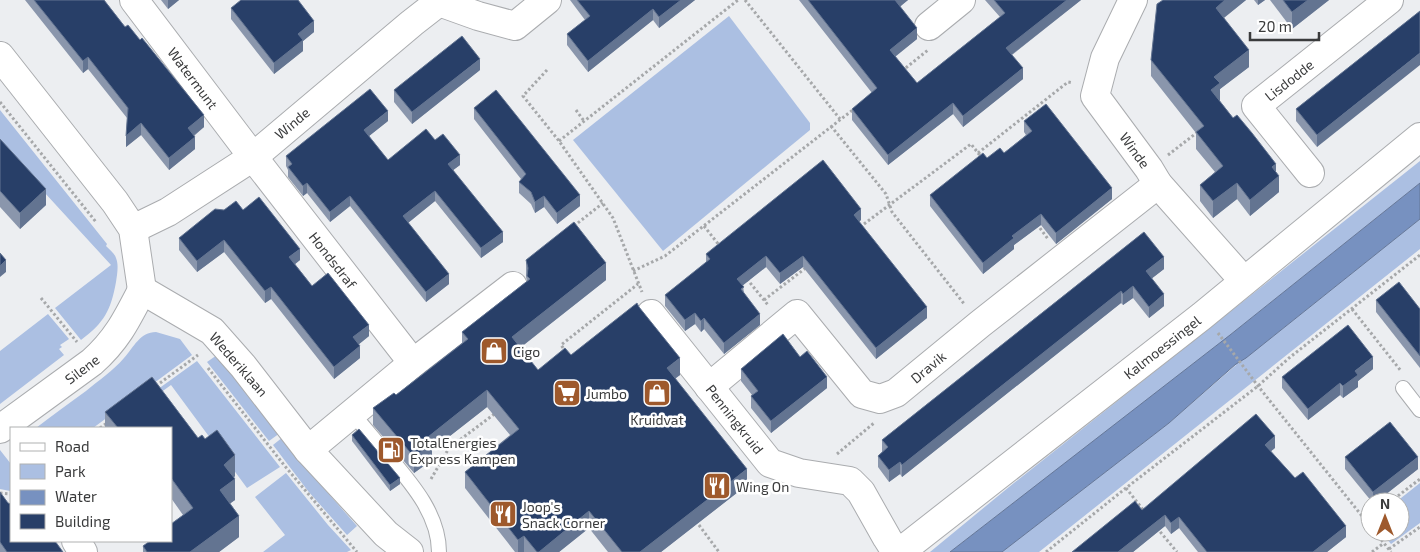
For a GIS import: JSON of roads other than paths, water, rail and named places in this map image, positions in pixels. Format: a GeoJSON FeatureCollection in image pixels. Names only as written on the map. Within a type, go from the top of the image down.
{"type":"FeatureCollection","features":[{"type":"Feature","properties":{"kind":"street","name":"Watermunt"},"geometry":{"type":"LineString","coordinates":[[134,0],[253,157]]}},
{"type":"Feature","properties":{"kind":"street"},"geometry":{"type":"LineString","coordinates":[[439,1],[478,16],[515,26],[547,0]]}},
{"type":"Feature","properties":{"kind":"street"},"geometry":{"type":"LineString","coordinates":[[929,26],[961,0]]}},
{"type":"Feature","properties":{"kind":"street","name":"Winde"},"geometry":{"type":"LineString","coordinates":[[1133,0],[1105,58],[1096,96],[1154,176],[1244,281]]}},
{"type":"Feature","properties":{"kind":"street","name":"Lisdodde"},"geometry":{"type":"LineString","coordinates":[[1310,173],[1256,106],[1390,0]]}},
{"type":"Feature","properties":{"kind":"street","name":"Winde"},"geometry":{"type":"LineString","coordinates":[[133,230],[168,212],[253,157],[439,1]]}},
{"type":"Feature","properties":{"kind":"street"},"geometry":{"type":"LineString","coordinates":[[0,56],[115,202],[133,230],[142,290]]}},
{"type":"Feature","properties":{"kind":"street","name":"Kalmoessingel"},"geometry":{"type":"LineString","coordinates":[[900,552],[1195,322],[1420,137]]}},
{"type":"Feature","properties":{"kind":"street","name":"Hondsdraf"},"geometry":{"type":"LineString","coordinates":[[253,157],[413,362]]}},
{"type":"Feature","properties":{"kind":"street","name":"Dravik"},"geometry":{"type":"LineString","coordinates":[[710,387],[797,314],[862,394],[880,399],[896,393],[1064,258],[1154,176]]}},
{"type":"Feature","properties":{"kind":"street"},"geometry":{"type":"LineString","coordinates":[[308,450],[413,362],[513,286]]}},
{"type":"Feature","properties":{"kind":"street","name":"Silene"},"geometry":{"type":"LineString","coordinates":[[13,427],[104,352],[120,332],[142,290]]}},
{"type":"Feature","properties":{"kind":"street","name":"Wederiklaan"},"geometry":{"type":"LineString","coordinates":[[142,290],[212,331],[243,366],[308,450],[386,534],[409,552]]}},
{"type":"Feature","properties":{"kind":"street","name":"Penningkruid"},"geometry":{"type":"LineString","coordinates":[[651,314],[770,463],[799,473],[850,481],[862,492],[896,552]]}},
{"type":"Feature","properties":{"kind":"lane"},"geometry":{"type":"LineString","coordinates":[[1403,388],[1420,410]]}},
{"type":"Feature","properties":{"kind":"lane"},"geometry":{"type":"LineString","coordinates":[[352,413],[412,484],[427,507],[439,541],[439,552]]}},
{"type":"Feature","properties":{"kind":"water"},"geometry":{"type":"Polygon","coordinates":[[[1420,183],[1420,219],[1236,364],[1169,423],[1002,552],[950,552],[1230,335],[1420,183]]]}},
{"type":"Feature","properties":{"kind":"place","name":"Cigo"},"geometry":{"type":"Point","coordinates":[494,351]}},
{"type":"Feature","properties":{"kind":"place","name":"Jumbo"},"geometry":{"type":"Point","coordinates":[567,393]}},
{"type":"Feature","properties":{"kind":"place","name":"Kruidvat"},"geometry":{"type":"Point","coordinates":[657,393]}},
{"type":"Feature","properties":{"kind":"place","name":"TotalEnergies Express Kampen"},"geometry":{"type":"Point","coordinates":[391,450]}},
{"type":"Feature","properties":{"kind":"place","name":"Wing On"},"geometry":{"type":"Point","coordinates":[717,486]}},
{"type":"Feature","properties":{"kind":"place","name":"Joop's Snack Corner"},"geometry":{"type":"Point","coordinates":[503,514]}}]}
